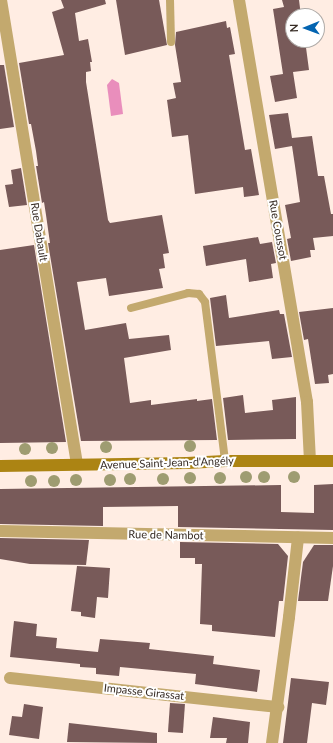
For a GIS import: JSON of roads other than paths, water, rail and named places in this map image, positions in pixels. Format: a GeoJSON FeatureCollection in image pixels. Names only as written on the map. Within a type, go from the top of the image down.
{"type":"FeatureCollection","features":[{"type":"Feature","properties":{"kind":"main road","name":"Avenue Saint-Jean-d'Angély"},"geometry":{"type":"LineString","coordinates":[[0,466],[225,460],[333,461]]}},
{"type":"Feature","properties":{"kind":"street","name":"Rue Dabault"},"geometry":{"type":"LineString","coordinates":[[1,0],[77,465]]}},
{"type":"Feature","properties":{"kind":"street","name":"Rue Coussot"},"geometry":{"type":"LineString","coordinates":[[239,0],[306,402],[310,461]]}},
{"type":"Feature","properties":{"kind":"street","name":"Rue de Nambot"},"geometry":{"type":"LineString","coordinates":[[0,531],[333,538]]}},
{"type":"Feature","properties":{"kind":"street"},"geometry":{"type":"LineString","coordinates":[[272,743],[278,707],[298,538]]}},
{"type":"Feature","properties":{"kind":"street","name":"Impasse Girassat"},"geometry":{"type":"LineString","coordinates":[[10,678],[278,707]]}},
{"type":"Feature","properties":{"kind":"lane"},"geometry":{"type":"LineString","coordinates":[[170,0],[170,42]]}},
{"type":"Feature","properties":{"kind":"lane"},"geometry":{"type":"LineString","coordinates":[[131,308],[188,293],[199,294],[205,302],[225,460]]}}]}
